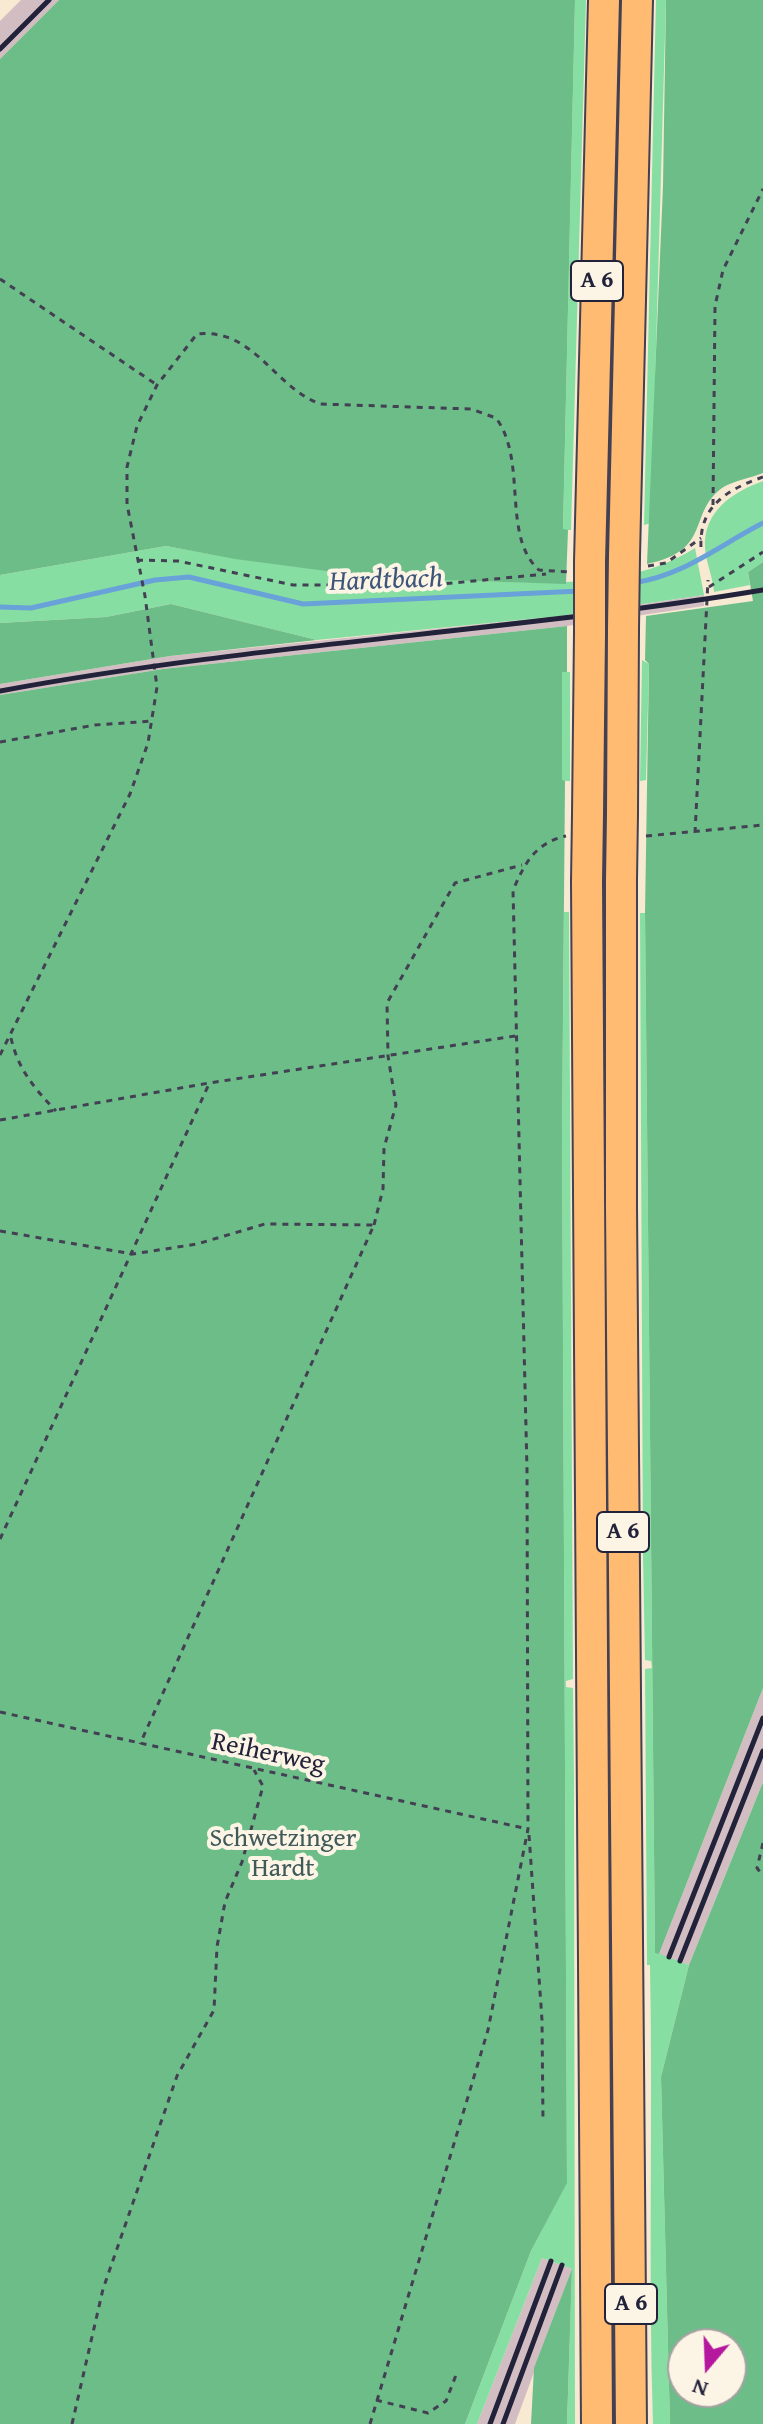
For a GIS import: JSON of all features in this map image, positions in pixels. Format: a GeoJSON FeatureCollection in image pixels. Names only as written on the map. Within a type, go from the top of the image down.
{"type":"FeatureCollection","features":[{"type":"Feature","properties":{"kind":"highway","name":"A 6"},"geometry":{"type":"LineString","coordinates":[[597,2424],[587,882],[590,633],[585,567],[604,0]]}},
{"type":"Feature","properties":{"kind":"highway","name":"A 6"},"geometry":{"type":"LineString","coordinates":[[631,2424],[621,880],[623,629],[630,562],[637,0]]}},
{"type":"Feature","properties":{"kind":"path"},"geometry":{"type":"LineString","coordinates":[[701,547],[701,538],[713,505],[715,306],[723,270],[763,189]]}},
{"type":"Feature","properties":{"kind":"path"},"geometry":{"type":"LineString","coordinates":[[0,279],[157,385]]}},
{"type":"Feature","properties":{"kind":"path"},"geometry":{"type":"LineString","coordinates":[[0,1055],[130,794],[153,721],[157,687],[145,596],[127,504],[127,467],[137,426],[157,385],[197,334],[216,332],[243,343],[307,399],[320,404],[487,412],[504,428],[511,445],[526,557],[539,570],[548,573]]}},
{"type":"Feature","properties":{"kind":"path"},"geometry":{"type":"LineString","coordinates":[[713,505],[733,487],[763,477]]}},
{"type":"Feature","properties":{"kind":"path"},"geometry":{"type":"LineString","coordinates":[[630,562],[666,563],[701,538]]}},
{"type":"Feature","properties":{"kind":"path"},"geometry":{"type":"LineString","coordinates":[[709,587],[763,552]]}},
{"type":"Feature","properties":{"kind":"path"},"geometry":{"type":"LineString","coordinates":[[137,560],[178,561],[293,585],[432,585],[585,567]]}},
{"type":"Feature","properties":{"kind":"path"},"geometry":{"type":"LineString","coordinates":[[708,580],[695,833],[763,825]]}},
{"type":"Feature","properties":{"kind":"path"},"geometry":{"type":"LineString","coordinates":[[0,742],[95,725],[153,721]]}},
{"type":"Feature","properties":{"kind":"path"},"geometry":{"type":"LineString","coordinates":[[543,2122],[542,2020],[528,1829],[527,1470],[513,890],[533,852],[564,836]]}},
{"type":"Feature","properties":{"kind":"path"},"geometry":{"type":"LineString","coordinates":[[140,1744],[374,1225],[383,1189],[384,1148],[396,1105],[388,1056],[387,1003],[455,883],[524,864]]}},
{"type":"Feature","properties":{"kind":"path"},"geometry":{"type":"LineString","coordinates":[[10,1035],[16,1061],[32,1086],[56,1111]]}},
{"type":"Feature","properties":{"kind":"path"},"geometry":{"type":"LineString","coordinates":[[0,1120],[209,1083],[515,1036]]}},
{"type":"Feature","properties":{"kind":"path"},"geometry":{"type":"LineString","coordinates":[[0,1539],[209,1083]]}},
{"type":"Feature","properties":{"kind":"path"},"geometry":{"type":"LineString","coordinates":[[0,1231],[133,1254],[197,1244],[265,1224],[374,1225]]}},
{"type":"Feature","properties":{"kind":"path","name":"Reiherweg"},"geometry":{"type":"LineString","coordinates":[[0,1712],[528,1829]]}},
{"type":"Feature","properties":{"kind":"path"},"geometry":{"type":"LineString","coordinates":[[72,2424],[103,2289],[177,2076],[214,2010],[217,1947],[225,1902],[242,1862],[263,1786],[254,1770]]}},
{"type":"Feature","properties":{"kind":"path"},"geometry":{"type":"LineString","coordinates":[[370,2424],[488,2030],[528,1829]]}},
{"type":"Feature","properties":{"kind":"path"},"geometry":{"type":"LineString","coordinates":[[763,1843],[757,1868],[763,1876]]}},
{"type":"Feature","properties":{"kind":"path"},"geometry":{"type":"LineString","coordinates":[[376,2400],[428,2413],[446,2401],[456,2375]]}},
{"type":"Feature","properties":{"kind":"shaded area"},"geometry":{"type":"Polygon","coordinates":[[[21,0],[59,0],[0,59],[0,21],[21,0]]]}},
{"type":"Feature","properties":{"kind":"shaded area"},"geometry":{"type":"Polygon","coordinates":[[[704,595],[704,606],[567,626],[163,669],[0,695],[0,684],[170,656],[560,616],[704,595]]]}},
{"type":"Feature","properties":{"kind":"shaded area"},"geometry":{"type":"Polygon","coordinates":[[[763,1688],[763,1782],[689,1965],[659,1954],[763,1688]]]}},
{"type":"Feature","properties":{"kind":"shaded area"},"geometry":{"type":"Polygon","coordinates":[[[542,2258],[572,2269],[515,2424],[477,2424],[542,2258]]]}},
{"type":"Feature","properties":{"kind":"green space"},"geometry":{"type":"Polygon","coordinates":[[[59,0],[575,0],[563,529],[568,530],[566,584],[379,578],[235,559],[166,546],[0,575],[0,59],[59,0]]]}},
{"type":"Feature","properties":{"kind":"green space"},"geometry":{"type":"Polygon","coordinates":[[[575,0],[586,0],[571,530],[563,530],[575,0]]]}},
{"type":"Feature","properties":{"kind":"green space"},"geometry":{"type":"Polygon","coordinates":[[[656,0],[666,0],[651,523],[644,525],[656,0]]]}},
{"type":"Feature","properties":{"kind":"green space"},"geometry":{"type":"Polygon","coordinates":[[[666,0],[763,0],[763,473],[722,488],[711,498],[691,541],[668,558],[647,564],[663,186],[666,0]]]}},
{"type":"Feature","properties":{"kind":"green space"},"geometry":{"type":"Polygon","coordinates":[[[609,239],[620,239],[612,560],[603,560],[609,239]]]}},
{"type":"Feature","properties":{"kind":"green space"},"geometry":{"type":"Polygon","coordinates":[[[763,481],[763,562],[748,572],[750,585],[714,592],[705,548],[709,523],[731,497],[763,481]]]}},
{"type":"Feature","properties":{"kind":"green space"},"geometry":{"type":"Polygon","coordinates":[[[166,546],[282,565],[359,573],[531,582],[616,577],[644,571],[695,548],[704,595],[560,616],[317,640],[171,604],[106,617],[0,623],[0,575],[166,546]]]}},
{"type":"Feature","properties":{"kind":"green space"},"geometry":{"type":"Polygon","coordinates":[[[763,562],[763,1688],[659,1954],[655,1953],[645,913],[649,664],[645,660],[646,616],[753,601],[748,572],[763,562]]]}},
{"type":"Feature","properties":{"kind":"green space"},"geometry":{"type":"Polygon","coordinates":[[[171,604],[317,640],[170,656],[0,684],[0,623],[106,617],[171,604]]]}},
{"type":"Feature","properties":{"kind":"green space","name":"Schwetzinger Hardt"},"geometry":{"type":"Polygon","coordinates":[[[567,626],[567,672],[562,672],[562,780],[565,781],[562,1135],[567,2183],[531,2251],[465,2424],[0,2424],[0,695],[163,669],[567,626]]]}},
{"type":"Feature","properties":{"kind":"green space"},"geometry":{"type":"Polygon","coordinates":[[[642,660],[649,664],[646,780],[640,781],[642,660]]]}},
{"type":"Feature","properties":{"kind":"green space"},"geometry":{"type":"Polygon","coordinates":[[[562,672],[570,672],[570,781],[562,781],[562,672]]]}},
{"type":"Feature","properties":{"kind":"green space"},"geometry":{"type":"Polygon","coordinates":[[[600,881],[608,881],[616,2053],[607,2075],[600,881]]]}},
{"type":"Feature","properties":{"kind":"green space"},"geometry":{"type":"Polygon","coordinates":[[[564,912],[569,912],[573,1679],[566,1681],[566,1687],[573,1688],[575,2424],[567,2424],[572,2269],[542,2258],[477,2424],[465,2424],[531,2251],[567,2182],[562,1135],[564,912]]]}},
{"type":"Feature","properties":{"kind":"green space"},"geometry":{"type":"Polygon","coordinates":[[[640,913],[645,913],[655,1952],[689,1965],[661,2077],[667,2408],[670,2408],[670,2424],[653,2424],[645,1669],[652,1668],[651,1661],[645,1660],[640,913]]]}},
{"type":"Feature","properties":{"kind":"green space"},"geometry":{"type":"Polygon","coordinates":[[[763,1782],[763,2424],[670,2424],[670,2408],[747,2408],[747,2328],[668,2328],[661,2077],[689,1965],[763,1782]]]}},
{"type":"Feature","properties":{"kind":"green space"},"geometry":{"type":"Polygon","coordinates":[[[572,2269],[567,2424],[531,2424],[534,2368],[572,2269]]]}},
{"type":"Feature","properties":{"kind":"waterway","name":"Hardtbach"},"geometry":{"type":"LineString","coordinates":[[633,583],[685,567],[763,523]]}},
{"type":"Feature","properties":{"kind":"waterway","name":"Hardtbach"},"geometry":{"type":"LineString","coordinates":[[0,607],[31,608],[155,580],[189,577],[303,604],[580,591]]}},
{"type":"Feature","properties":{"kind":"railway"},"geometry":{"type":"LineString","coordinates":[[0,49],[49,0]]}},
{"type":"Feature","properties":{"kind":"railway"},"geometry":{"type":"LineString","coordinates":[[0,691],[190,661],[572,617],[763,590]]}},
{"type":"Feature","properties":{"kind":"railway"},"geometry":{"type":"LineString","coordinates":[[669,1957],[763,1718]]}},
{"type":"Feature","properties":{"kind":"railway"},"geometry":{"type":"LineString","coordinates":[[680,1961],[763,1751]]}},
{"type":"Feature","properties":{"kind":"railway"},"geometry":{"type":"LineString","coordinates":[[490,2424],[551,2261]]}},
{"type":"Feature","properties":{"kind":"railway"},"geometry":{"type":"LineString","coordinates":[[503,2424],[562,2265]]}}]}
